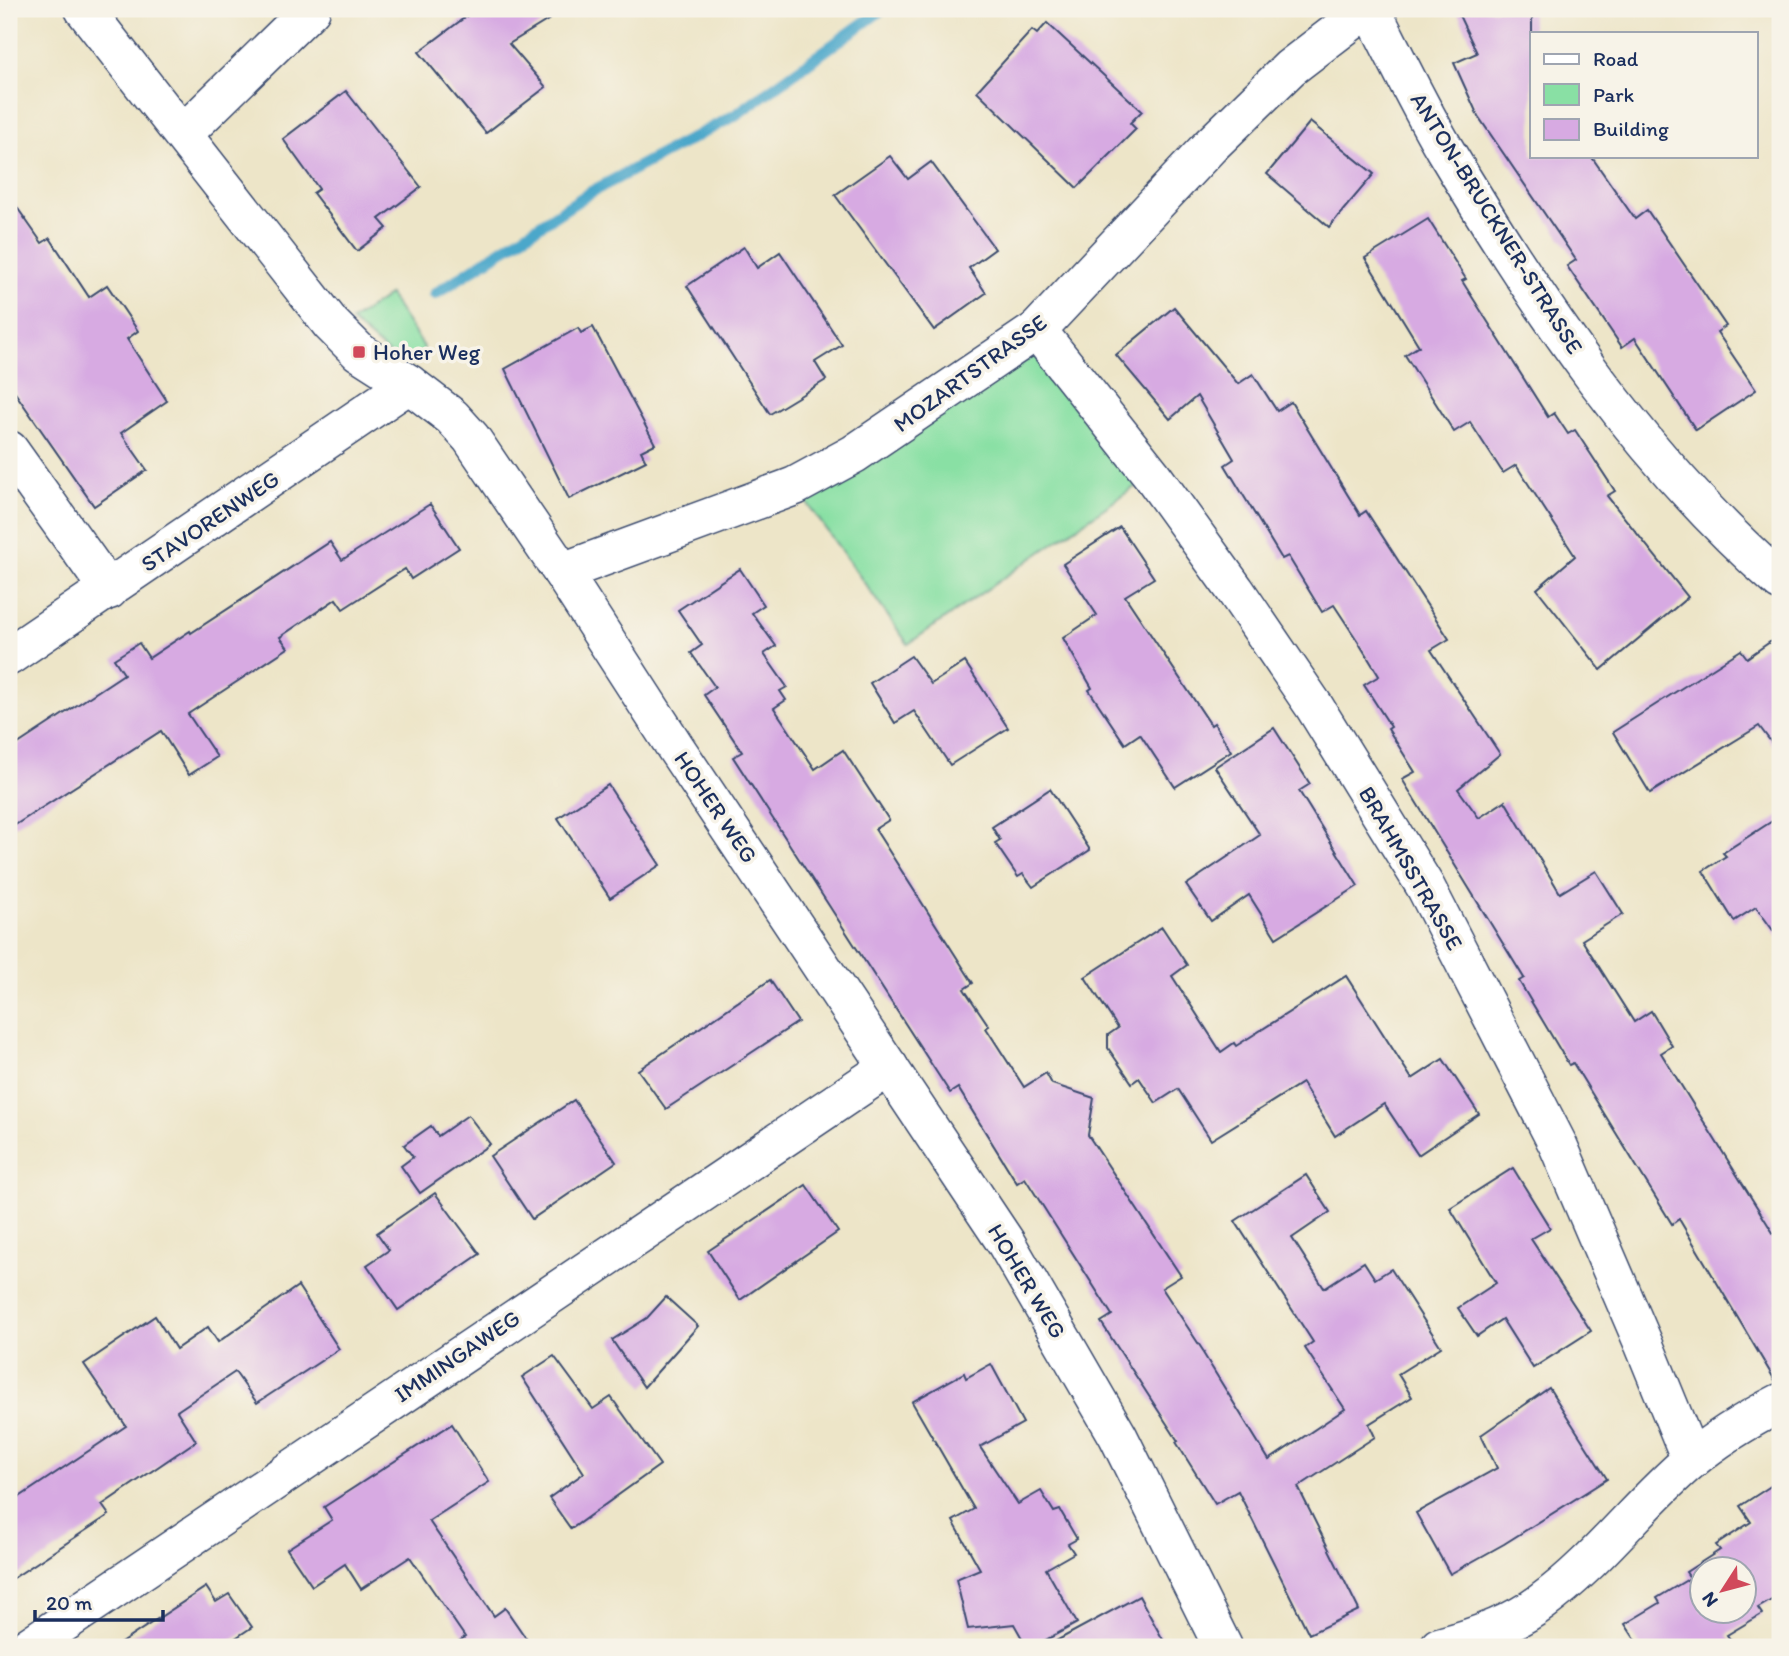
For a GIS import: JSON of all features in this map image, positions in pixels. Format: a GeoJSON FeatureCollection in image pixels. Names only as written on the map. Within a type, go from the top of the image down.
{"type":"FeatureCollection","features":[{"type":"Feature","properties":{"kind":"street","name":"HOHER WEG"},"geometry":{"type":"LineString","coordinates":[[84,9],[331,324],[359,352],[409,384],[452,417],[471,438],[1006,1243],[1118,1436],[1223,1647]]}},
{"type":"Feature","properties":{"kind":"street"},"geometry":{"type":"LineString","coordinates":[[183,134],[311,9]]}},
{"type":"Feature","properties":{"kind":"street","name":"MOZARTSTRASSE"},"geometry":{"type":"LineString","coordinates":[[562,572],[795,485],[854,454],[1037,330],[1210,145],[1290,68],[1369,9]]}},
{"type":"Feature","properties":{"kind":"street","name":"ANTON-BRUCKNER-STRASSE"},"geometry":{"type":"LineString","coordinates":[[1369,9],[1444,148],[1526,280],[1596,381],[1702,507],[1746,552],[1780,581]]}},
{"type":"Feature","properties":{"kind":"street","name":"BRAHMSSTRASSE"},"geometry":{"type":"LineString","coordinates":[[1037,330],[1152,475],[1235,590],[1314,706],[1425,886],[1558,1145],[1691,1461]]}},
{"type":"Feature","properties":{"kind":"street","name":"STAVORENWEG"},"geometry":{"type":"LineString","coordinates":[[9,656],[409,384]]}},
{"type":"Feature","properties":{"kind":"street"},"geometry":{"type":"LineString","coordinates":[[9,450],[109,590]]}},
{"type":"Feature","properties":{"kind":"street","name":"IMMINGAWEG"},"geometry":{"type":"LineString","coordinates":[[28,1647],[889,1067]]}},
{"type":"Feature","properties":{"kind":"street"},"geometry":{"type":"LineString","coordinates":[[1439,1647],[1518,1617],[1540,1604],[1567,1582],[1691,1461],[1758,1415],[1780,1404]]}},
{"type":"Feature","properties":{"kind":"green space"},"geometry":{"type":"Polygon","coordinates":[[[389,295],[424,347],[421,358],[415,364],[389,354],[351,321],[389,295]]]}},
{"type":"Feature","properties":{"kind":"green space"},"geometry":{"type":"Polygon","coordinates":[[[1037,330],[1152,475],[908,644],[795,486],[1037,330]]]}},
{"type":"Feature","properties":{"kind":"building"},"geometry":{"type":"Polygon","coordinates":[[[476,9],[566,9],[509,44],[546,87],[486,133],[419,52],[476,9]]]}},
{"type":"Feature","properties":{"kind":"building"},"geometry":{"type":"Polygon","coordinates":[[[1456,9],[1532,9],[1530,158],[1592,158],[1635,219],[1647,210],[1726,326],[1717,332],[1756,390],[1696,430],[1635,338],[1622,347],[1567,266],[1576,260],[1478,116],[1454,63],[1477,53],[1456,9]]]}},
{"type":"Feature","properties":{"kind":"building"},"geometry":{"type":"Polygon","coordinates":[[[1047,23],[1142,111],[1130,123],[1136,129],[1077,188],[977,91],[1032,30],[1037,34],[1047,23]]]}},
{"type":"Feature","properties":{"kind":"building"},"geometry":{"type":"Polygon","coordinates":[[[346,91],[421,187],[379,219],[387,228],[357,251],[313,193],[319,189],[283,139],[346,91]]]}},
{"type":"Feature","properties":{"kind":"building"},"geometry":{"type":"Polygon","coordinates":[[[1310,122],[1374,174],[1329,227],[1267,174],[1310,122]]]}},
{"type":"Feature","properties":{"kind":"building"},"geometry":{"type":"Polygon","coordinates":[[[890,156],[908,179],[931,162],[995,249],[969,268],[986,293],[934,330],[835,195],[890,156]]]}},
{"type":"Feature","properties":{"kind":"building"},"geometry":{"type":"Polygon","coordinates":[[[9,196],[42,243],[50,238],[89,297],[107,285],[138,331],[127,339],[167,401],[121,433],[147,470],[94,506],[9,384],[9,196]]]}},
{"type":"Feature","properties":{"kind":"building"},"geometry":{"type":"Polygon","coordinates":[[[1428,219],[1466,279],[1462,281],[1548,417],[1554,413],[1568,434],[1575,430],[1615,491],[1607,496],[1688,597],[1601,670],[1537,589],[1575,556],[1516,465],[1503,473],[1470,422],[1454,432],[1405,355],[1419,346],[1365,258],[1428,219]]]}},
{"type":"Feature","properties":{"kind":"building"},"geometry":{"type":"Polygon","coordinates":[[[744,247],[757,268],[780,252],[842,345],[815,362],[826,380],[770,414],[687,286],[744,247]]]}},
{"type":"Feature","properties":{"kind":"building"},"geometry":{"type":"Polygon","coordinates":[[[1174,307],[1238,384],[1253,374],[1277,411],[1291,402],[1360,515],[1366,511],[1449,639],[1431,650],[1500,754],[1458,789],[1479,818],[1505,801],[1560,893],[1596,871],[1623,914],[1582,940],[1634,1022],[1651,1011],[1672,1046],[1661,1053],[1780,1244],[1780,1381],[1776,1382],[1679,1219],[1672,1224],[1573,1063],[1569,1065],[1519,981],[1524,978],[1402,779],[1415,772],[1364,685],[1379,676],[1357,640],[1334,605],[1322,612],[1288,556],[1282,559],[1225,465],[1234,459],[1197,396],[1170,419],[1116,355],[1174,307]]]}},
{"type":"Feature","properties":{"kind":"building"},"geometry":{"type":"Polygon","coordinates":[[[593,327],[655,444],[641,451],[646,461],[569,499],[505,369],[578,328],[581,333],[593,327]]]}},
{"type":"Feature","properties":{"kind":"building"},"geometry":{"type":"Polygon","coordinates":[[[430,504],[459,548],[411,579],[405,569],[343,609],[336,599],[280,637],[288,648],[188,714],[217,757],[189,775],[161,731],[9,829],[9,750],[124,674],[114,659],[139,643],[149,658],[330,542],[342,560],[430,504]]]}},
{"type":"Feature","properties":{"kind":"building"},"geometry":{"type":"Polygon","coordinates":[[[1120,527],[1154,578],[1125,596],[1231,751],[1175,787],[1140,734],[1125,744],[1089,690],[1092,688],[1063,638],[1097,615],[1063,564],[1120,527]]]}},
{"type":"Feature","properties":{"kind":"building"},"geometry":{"type":"Polygon","coordinates":[[[740,569],[764,605],[752,613],[776,646],[764,654],[787,687],[780,691],[786,700],[774,708],[815,769],[843,750],[889,820],[875,829],[973,983],[964,989],[1024,1087],[1046,1073],[1052,1084],[1094,1098],[1088,1135],[1181,1276],[1162,1288],[1269,1460],[1345,1409],[1305,1348],[1313,1342],[1235,1221],[1306,1175],[1330,1212],[1292,1238],[1324,1288],[1364,1262],[1375,1279],[1391,1269],[1441,1347],[1398,1374],[1412,1397],[1369,1424],[1375,1437],[1298,1487],[1359,1610],[1309,1634],[1238,1491],[1215,1504],[1101,1322],[1112,1315],[1025,1178],[1017,1183],[958,1088],[950,1093],[733,757],[742,752],[704,695],[715,687],[691,653],[702,645],[678,610],[740,569]]]}},
{"type":"Feature","properties":{"kind":"building"},"geometry":{"type":"Polygon","coordinates":[[[1780,635],[1780,754],[1759,726],[1650,793],[1613,732],[1741,650],[1747,658],[1780,635]]]}},
{"type":"Feature","properties":{"kind":"building"},"geometry":{"type":"Polygon","coordinates":[[[911,656],[931,684],[965,662],[1008,728],[950,765],[914,711],[895,723],[870,683],[911,656]]]}},
{"type":"Feature","properties":{"kind":"building"},"geometry":{"type":"Polygon","coordinates":[[[1274,728],[1310,784],[1299,791],[1358,886],[1276,938],[1249,895],[1211,921],[1186,885],[1260,835],[1215,767],[1274,728]]]}},
{"type":"Feature","properties":{"kind":"building"},"geometry":{"type":"Polygon","coordinates":[[[608,785],[660,865],[610,898],[558,818],[608,785]]]}},
{"type":"Feature","properties":{"kind":"building"},"geometry":{"type":"Polygon","coordinates":[[[1050,789],[1090,850],[1033,887],[1023,874],[1018,877],[995,843],[1000,840],[992,827],[1050,789]]]}},
{"type":"Feature","properties":{"kind":"building"},"geometry":{"type":"Polygon","coordinates":[[[1780,816],[1780,940],[1756,907],[1734,921],[1703,871],[1726,856],[1723,853],[1780,816]]]}},
{"type":"Feature","properties":{"kind":"building"},"geometry":{"type":"Polygon","coordinates":[[[1162,927],[1187,965],[1172,976],[1221,1052],[1234,1043],[1236,1046],[1346,976],[1412,1079],[1443,1059],[1479,1114],[1418,1155],[1384,1104],[1335,1136],[1302,1083],[1211,1140],[1178,1089],[1156,1103],[1139,1078],[1132,1083],[1108,1048],[1108,1035],[1118,1028],[1085,977],[1162,927]]]}},
{"type":"Feature","properties":{"kind":"building"},"geometry":{"type":"Polygon","coordinates":[[[770,980],[798,1022],[666,1109],[638,1070],[770,980]]]}},
{"type":"Feature","properties":{"kind":"building"},"geometry":{"type":"Polygon","coordinates":[[[574,1100],[616,1162],[532,1219],[490,1156],[574,1100]]]}},
{"type":"Feature","properties":{"kind":"building"},"geometry":{"type":"Polygon","coordinates":[[[468,1115],[490,1144],[420,1193],[401,1166],[413,1157],[404,1145],[431,1126],[438,1136],[468,1115]]]}},
{"type":"Feature","properties":{"kind":"building"},"geometry":{"type":"Polygon","coordinates":[[[1513,1168],[1550,1228],[1531,1239],[1591,1331],[1533,1368],[1502,1319],[1477,1336],[1458,1308],[1496,1283],[1450,1208],[1513,1168]]]}},
{"type":"Feature","properties":{"kind":"building"},"geometry":{"type":"Polygon","coordinates":[[[806,1185],[838,1232],[740,1300],[708,1251],[806,1185]]]}},
{"type":"Feature","properties":{"kind":"building"},"geometry":{"type":"Polygon","coordinates":[[[435,1193],[480,1254],[398,1310],[367,1265],[389,1250],[377,1233],[435,1193]]]}},
{"type":"Feature","properties":{"kind":"building"},"geometry":{"type":"Polygon","coordinates":[[[298,1286],[339,1349],[257,1403],[235,1372],[177,1411],[196,1441],[102,1505],[109,1515],[9,1581],[9,1504],[126,1426],[84,1364],[155,1316],[176,1349],[208,1327],[218,1342],[298,1286]]]}},
{"type":"Feature","properties":{"kind":"building"},"geometry":{"type":"Polygon","coordinates":[[[666,1297],[698,1326],[644,1387],[612,1340],[647,1318],[666,1297]]]}},
{"type":"Feature","properties":{"kind":"building"},"geometry":{"type":"Polygon","coordinates":[[[554,1356],[593,1409],[611,1397],[660,1465],[571,1529],[549,1498],[584,1473],[522,1377],[554,1356]]]}},
{"type":"Feature","properties":{"kind":"building"},"geometry":{"type":"Polygon","coordinates":[[[991,1364],[1023,1423],[980,1447],[1018,1504],[1041,1491],[1054,1512],[1060,1510],[1077,1539],[1068,1544],[1074,1553],[1046,1569],[1077,1623],[1033,1647],[1027,1647],[1014,1624],[968,1629],[956,1579],[980,1569],[953,1521],[974,1509],[912,1402],[964,1373],[966,1378],[991,1364]]]}},
{"type":"Feature","properties":{"kind":"building"},"geometry":{"type":"Polygon","coordinates":[[[1549,1388],[1607,1479],[1504,1544],[1450,1574],[1416,1513],[1497,1468],[1481,1435],[1549,1388]]]}},
{"type":"Feature","properties":{"kind":"building"},"geometry":{"type":"Polygon","coordinates":[[[452,1424],[489,1482],[429,1521],[494,1616],[505,1608],[532,1647],[451,1647],[465,1637],[410,1557],[361,1589],[345,1564],[312,1586],[287,1549],[332,1520],[324,1507],[452,1424]]]}},
{"type":"Feature","properties":{"kind":"building"},"geometry":{"type":"Polygon","coordinates":[[[1780,1480],[1780,1595],[1758,1608],[1758,1554],[1714,1554],[1720,1550],[1716,1545],[1751,1522],[1740,1506],[1780,1480]]]}},
{"type":"Feature","properties":{"kind":"building"},"geometry":{"type":"Polygon","coordinates":[[[1688,1579],[1688,1624],[1745,1624],[1727,1635],[1736,1647],[1640,1647],[1625,1624],[1660,1603],[1657,1598],[1688,1579]]]}},
{"type":"Feature","properties":{"kind":"building"},"geometry":{"type":"Polygon","coordinates":[[[206,1587],[216,1602],[229,1594],[252,1627],[222,1647],[115,1647],[206,1587]]]}},
{"type":"Feature","properties":{"kind":"building"},"geometry":{"type":"Polygon","coordinates":[[[1139,1596],[1167,1647],[1045,1647],[1139,1596]]]}},
{"type":"Feature","properties":{"kind":"waterway"},"geometry":{"type":"LineString","coordinates":[[435,294],[591,192],[734,116],[883,9]]}},
{"type":"Feature","properties":{"kind":"place","name":"Hoher Weg"},"geometry":{"type":"Point","coordinates":[359,352]}}]}
